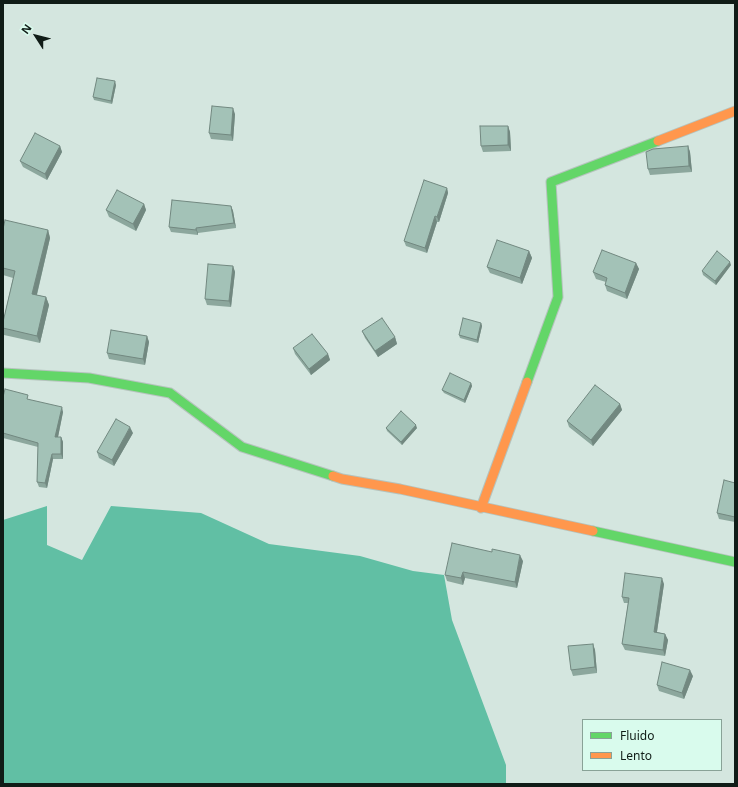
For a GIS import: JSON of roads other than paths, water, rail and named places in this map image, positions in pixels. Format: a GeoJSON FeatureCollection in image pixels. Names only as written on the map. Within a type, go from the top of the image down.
{"type":"FeatureCollection","features":[{"type":"Feature","properties":{"kind":"street"},"geometry":{"type":"LineString","coordinates":[[481,508],[558,297],[551,182],[735,111]]}},
{"type":"Feature","properties":{"kind":"street"},"geometry":{"type":"LineString","coordinates":[[3,373],[89,378],[170,393],[242,448],[342,479],[400,489],[481,508],[735,562]]}}]}
